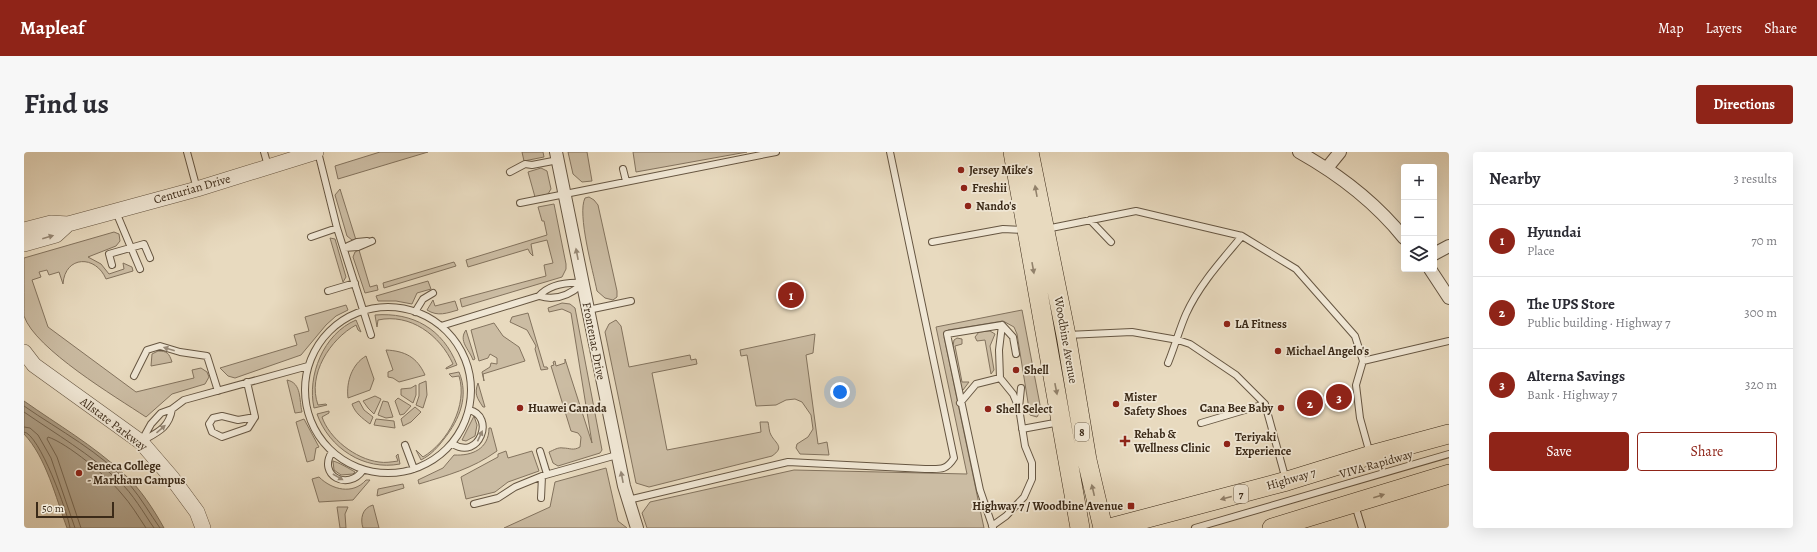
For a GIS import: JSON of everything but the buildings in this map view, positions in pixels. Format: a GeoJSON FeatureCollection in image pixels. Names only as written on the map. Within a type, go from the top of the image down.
{"type":"FeatureCollection","features":[{"type":"Feature","properties":{"kind":"main road","name":"Woodbine Avenue"},"geometry":{"type":"LineString","coordinates":[[1013,152],[1066,336],[1087,460],[1103,528]]}},
{"type":"Feature","properties":{"kind":"main road","name":"Woodbine Avenue"},"geometry":{"type":"LineString","coordinates":[[1029,152],[1035,230],[1062,422],[1080,528]]}},
{"type":"Feature","properties":{"kind":"main road","name":"Highway 7"},"geometry":{"type":"LineString","coordinates":[[1110,528],[1287,481],[1371,455],[1449,434]]}},
{"type":"Feature","properties":{"kind":"main road"},"geometry":{"type":"LineString","coordinates":[[1272,528],[1449,474]]}},
{"type":"Feature","properties":{"kind":"street","name":"Centurian Drive"},"geometry":{"type":"LineString","coordinates":[[24,230],[51,223],[68,224],[197,189],[266,159],[317,152]]}},
{"type":"Feature","properties":{"kind":"street"},"geometry":{"type":"LineString","coordinates":[[1299,152],[1327,168],[1375,205],[1402,236]]}},
{"type":"Feature","properties":{"kind":"street"},"geometry":{"type":"LineString","coordinates":[[1327,168],[1340,152]]}},
{"type":"Feature","properties":{"kind":"street","name":"Frontenac Drive"},"geometry":{"type":"LineString","coordinates":[[557,156],[617,455],[628,500],[637,528]]}},
{"type":"Feature","properties":{"kind":"street","name":"Centurian Drive"},"geometry":{"type":"LineString","coordinates":[[24,244],[56,235],[68,224]]}},
{"type":"Feature","properties":{"kind":"street"},"geometry":{"type":"LineString","coordinates":[[1437,252],[1449,246]]}},
{"type":"Feature","properties":{"kind":"street"},"geometry":{"type":"LineString","coordinates":[[1432,272],[1449,298]]}},
{"type":"Feature","properties":{"kind":"street","name":"Allstate Parkway"},"geometry":{"type":"LineString","coordinates":[[24,352],[34,365],[141,442],[172,478],[197,512],[203,528]]}},
{"type":"Feature","properties":{"kind":"lane"},"geometry":{"type":"LineString","coordinates":[[187,152],[197,189]]}},
{"type":"Feature","properties":{"kind":"lane"},"geometry":{"type":"LineString","coordinates":[[317,152],[337,228],[371,335]]}},
{"type":"Feature","properties":{"kind":"lane"},"geometry":{"type":"LineString","coordinates":[[520,203],[535,199],[542,200],[626,181],[776,152]]}},
{"type":"Feature","properties":{"kind":"lane"},"geometry":{"type":"LineString","coordinates":[[628,500],[788,462],[926,469],[944,469],[949,466],[954,458],[890,152]]}},
{"type":"Feature","properties":{"kind":"lane"},"geometry":{"type":"LineString","coordinates":[[510,172],[525,164],[532,165],[557,156]]}},
{"type":"Feature","properties":{"kind":"lane"},"geometry":{"type":"LineString","coordinates":[[624,169],[626,181]]}},
{"type":"Feature","properties":{"kind":"lane"},"geometry":{"type":"LineString","coordinates":[[116,210],[130,248],[140,269]]}},
{"type":"Feature","properties":{"kind":"lane"},"geometry":{"type":"LineString","coordinates":[[932,242],[1003,229],[1035,230],[1136,211],[1242,236],[1296,270],[1355,336],[1363,361],[1356,385],[1360,418],[1371,455]]}},
{"type":"Feature","properties":{"kind":"lane"},"geometry":{"type":"LineString","coordinates":[[1090,220],[1112,242]]}},
{"type":"Feature","properties":{"kind":"lane"},"geometry":{"type":"LineString","coordinates":[[311,237],[337,228]]}},
{"type":"Feature","properties":{"kind":"lane"},"geometry":{"type":"LineString","coordinates":[[1168,362],[1178,340],[1186,313],[1201,287],[1242,236]]}},
{"type":"Feature","properties":{"kind":"lane"},"geometry":{"type":"LineString","coordinates":[[112,265],[108,254],[144,244],[150,258]]}},
{"type":"Feature","properties":{"kind":"lane"},"geometry":{"type":"LineString","coordinates":[[441,326],[539,296],[546,289],[569,282],[583,283]]}},
{"type":"Feature","properties":{"kind":"lane"},"geometry":{"type":"LineString","coordinates":[[328,291],[355,283]]}},
{"type":"Feature","properties":{"kind":"lane"},"geometry":{"type":"LineString","coordinates":[[539,296],[548,299],[572,294],[583,283]]}},
{"type":"Feature","properties":{"kind":"lane"},"geometry":{"type":"LineString","coordinates":[[415,312],[423,299],[433,293]]}},
{"type":"Feature","properties":{"kind":"lane"},"geometry":{"type":"LineString","coordinates":[[588,310],[631,301]]}},
{"type":"Feature","properties":{"kind":"lane"},"geometry":{"type":"LineString","coordinates":[[395,307],[415,312],[429,318],[441,326],[457,344],[468,366],[471,384],[469,410],[464,424],[453,444],[432,461],[414,470],[382,474],[363,470],[343,461],[332,452],[315,431],[307,413],[304,390],[308,366],[318,344],[334,326],[364,310],[395,307]]}},
{"type":"Feature","properties":{"kind":"lane"},"geometry":{"type":"LineString","coordinates":[[1002,325],[1013,337],[1016,354]]}},
{"type":"Feature","properties":{"kind":"lane"},"geometry":{"type":"LineString","coordinates":[[1002,325],[999,350],[1000,378],[1012,394],[1019,408]]}},
{"type":"Feature","properties":{"kind":"lane"},"geometry":{"type":"LineString","coordinates":[[1002,325],[947,334],[960,403],[980,490],[993,527],[1024,497],[1032,479],[1032,463],[1025,446],[1019,408],[1021,388]]}},
{"type":"Feature","properties":{"kind":"lane"},"geometry":{"type":"LineString","coordinates":[[1066,336],[1132,332],[1178,340],[1190,344],[1236,375],[1265,404],[1287,481]]}},
{"type":"Feature","properties":{"kind":"lane"},"geometry":{"type":"LineString","coordinates":[[1363,361],[1449,341]]}},
{"type":"Feature","properties":{"kind":"lane"},"geometry":{"type":"LineString","coordinates":[[134,376],[147,350],[160,346],[180,352],[208,356],[218,391]]}},
{"type":"Feature","properties":{"kind":"lane"},"geometry":{"type":"LineString","coordinates":[[141,442],[151,424],[161,413],[172,409],[184,400],[308,366]]}},
{"type":"Feature","properties":{"kind":"lane"},"geometry":{"type":"LineString","coordinates":[[960,403],[976,384],[1000,378]]}},
{"type":"Feature","properties":{"kind":"lane"},"geometry":{"type":"LineString","coordinates":[[248,382],[254,417],[248,428],[222,437],[212,432],[209,424],[213,418],[222,416],[238,420],[254,417]]}},
{"type":"Feature","properties":{"kind":"lane"},"geometry":{"type":"LineString","coordinates":[[1201,423],[1265,404]]}},
{"type":"Feature","properties":{"kind":"lane"},"geometry":{"type":"LineString","coordinates":[[141,442],[159,432],[170,421],[172,409]]}},
{"type":"Feature","properties":{"kind":"lane"},"geometry":{"type":"LineString","coordinates":[[453,444],[464,448],[476,443],[480,437],[482,423],[480,417],[476,411],[469,410]]}},
{"type":"Feature","properties":{"kind":"lane"},"geometry":{"type":"LineString","coordinates":[[1022,429],[1062,422]]}},
{"type":"Feature","properties":{"kind":"lane"},"geometry":{"type":"LineString","coordinates":[[405,445],[414,470]]}},
{"type":"Feature","properties":{"kind":"lane"},"geometry":{"type":"LineString","coordinates":[[540,451],[545,475],[541,498]]}},
{"type":"Feature","properties":{"kind":"lane"},"geometry":{"type":"LineString","coordinates":[[332,452],[328,459],[327,465],[331,473],[336,477],[343,480],[353,480],[363,470]]}},
{"type":"Feature","properties":{"kind":"lane","name":"VIVA Rapidway"},"geometry":{"type":"LineString","coordinates":[[1195,528],[1449,454]]}},
{"type":"Feature","properties":{"kind":"lane"},"geometry":{"type":"LineString","coordinates":[[474,504],[498,498],[515,487],[545,475],[617,455]]}},
{"type":"Feature","properties":{"kind":"lane"},"geometry":{"type":"LineString","coordinates":[[1354,504],[1362,528]]}},
{"type":"Feature","properties":{"kind":"shaded area"},"geometry":{"type":"Polygon","coordinates":[[[380,152],[428,152],[338,179],[335,166],[380,152]]]}},
{"type":"Feature","properties":{"kind":"shaded area"},"geometry":{"type":"Polygon","coordinates":[[[522,152],[543,152],[544,157],[524,161],[522,152]]]}},
{"type":"Feature","properties":{"kind":"shaded area"},"geometry":{"type":"Polygon","coordinates":[[[568,152],[587,152],[592,181],[582,182],[573,174],[568,152]]]}},
{"type":"Feature","properties":{"kind":"shaded area"},"geometry":{"type":"Polygon","coordinates":[[[633,152],[747,152],[636,172],[633,152]]]}},
{"type":"Feature","properties":{"kind":"shaded area"},"geometry":{"type":"Polygon","coordinates":[[[541,168],[547,171],[551,189],[548,194],[535,197],[528,172],[541,168]]]}},
{"type":"Feature","properties":{"kind":"shaded area"},"geometry":{"type":"Polygon","coordinates":[[[340,189],[356,240],[352,240],[347,236],[335,195],[340,189]]]}},
{"type":"Feature","properties":{"kind":"shaded area"},"geometry":{"type":"Polygon","coordinates":[[[589,197],[598,205],[617,291],[617,297],[613,300],[605,298],[597,291],[584,229],[583,206],[585,198],[589,197]]]}},
{"type":"Feature","properties":{"kind":"shaded area"},"geometry":{"type":"Polygon","coordinates":[[[554,204],[566,264],[566,269],[562,277],[462,307],[460,299],[546,276],[544,265],[553,263],[547,240],[531,244],[533,256],[528,249],[468,267],[466,260],[547,235],[544,221],[542,221],[538,207],[554,204]]]}},
{"type":"Feature","properties":{"kind":"shaded area"},"geometry":{"type":"Polygon","coordinates":[[[114,232],[119,234],[120,241],[116,246],[88,257],[101,264],[109,274],[124,269],[123,263],[132,267],[133,271],[106,279],[101,271],[95,266],[89,262],[82,262],[75,263],[69,268],[65,274],[63,284],[59,272],[49,275],[47,270],[39,272],[41,277],[32,280],[48,327],[136,392],[194,378],[192,370],[201,368],[207,372],[209,377],[205,384],[172,394],[146,417],[97,385],[43,343],[31,329],[24,316],[24,258],[114,232]]]}},
{"type":"Feature","properties":{"kind":"shaded area"},"geometry":{"type":"Polygon","coordinates":[[[330,238],[335,239],[346,277],[343,282],[330,238]]]}},
{"type":"Feature","properties":{"kind":"shaded area"},"geometry":{"type":"Polygon","coordinates":[[[359,250],[370,287],[377,285],[378,290],[365,293],[353,257],[355,252],[359,250]]]}},
{"type":"Feature","properties":{"kind":"shaded area"},"geometry":{"type":"Polygon","coordinates":[[[454,262],[456,266],[384,288],[383,283],[454,262]]]}},
{"type":"Feature","properties":{"kind":"shaded area"},"geometry":{"type":"Polygon","coordinates":[[[428,281],[431,289],[417,293],[412,304],[396,301],[378,301],[376,296],[428,281]]]}},
{"type":"Feature","properties":{"kind":"shaded area"},"geometry":{"type":"Polygon","coordinates":[[[433,300],[435,306],[455,301],[458,310],[442,314],[431,312],[427,310],[433,300]]]}},
{"type":"Feature","properties":{"kind":"shaded area"},"geometry":{"type":"Polygon","coordinates":[[[562,303],[570,304],[575,308],[602,450],[600,453],[558,466],[553,463],[549,452],[559,448],[578,448],[580,447],[581,437],[578,433],[571,431],[551,366],[554,365],[553,362],[555,361],[556,366],[565,363],[565,359],[592,443],[571,313],[562,309],[549,312],[548,308],[562,303]]]}},
{"type":"Feature","properties":{"kind":"shaded area"},"geometry":{"type":"Polygon","coordinates":[[[346,305],[348,310],[336,316],[326,325],[301,355],[235,378],[228,376],[220,368],[297,345],[294,335],[309,331],[305,317],[346,305]]]}},
{"type":"Feature","properties":{"kind":"shaded area"},"geometry":{"type":"Polygon","coordinates":[[[1022,310],[1041,410],[1037,417],[1030,415],[1017,334],[1014,327],[1003,321],[948,330],[944,337],[984,528],[647,528],[642,513],[650,502],[794,470],[967,474],[936,327],[1022,310]]]}},
{"type":"Feature","properties":{"kind":"shaded area"},"geometry":{"type":"Polygon","coordinates":[[[528,313],[544,367],[547,367],[548,369],[541,370],[535,349],[536,346],[527,330],[510,322],[512,317],[528,313]]]}},
{"type":"Feature","properties":{"kind":"shaded area"},"geometry":{"type":"Polygon","coordinates":[[[375,315],[402,316],[425,325],[444,342],[457,365],[446,369],[453,364],[447,353],[432,335],[423,328],[401,320],[390,319],[378,320],[377,327],[375,315]]]}},
{"type":"Feature","properties":{"kind":"shaded area"},"geometry":{"type":"Polygon","coordinates":[[[356,320],[361,332],[358,330],[356,325],[346,331],[323,359],[318,370],[315,394],[318,405],[327,405],[314,408],[312,396],[313,383],[320,357],[326,346],[335,335],[344,326],[356,320]]]}},
{"type":"Feature","properties":{"kind":"shaded area"},"geometry":{"type":"Polygon","coordinates":[[[616,320],[621,326],[629,367],[690,355],[691,360],[696,359],[697,364],[652,373],[667,450],[761,432],[760,422],[768,422],[770,434],[779,448],[776,453],[772,456],[649,487],[636,483],[605,332],[609,324],[616,320]]]}},
{"type":"Feature","properties":{"kind":"shaded area"},"geometry":{"type":"Polygon","coordinates":[[[494,323],[503,336],[519,347],[525,361],[483,374],[484,381],[482,372],[490,367],[491,363],[497,364],[497,358],[490,354],[488,358],[479,361],[471,330],[494,323]]]}},
{"type":"Feature","properties":{"kind":"shaded area"},"geometry":{"type":"Polygon","coordinates":[[[466,330],[475,359],[473,360],[463,338],[466,330]]]}},
{"type":"Feature","properties":{"kind":"shaded area"},"geometry":{"type":"Polygon","coordinates":[[[990,331],[995,334],[990,346],[994,370],[991,374],[985,340],[977,341],[975,337],[979,332],[990,331]]]}},
{"type":"Feature","properties":{"kind":"shaded area"},"geometry":{"type":"Polygon","coordinates":[[[815,334],[813,353],[806,355],[818,444],[827,442],[829,455],[800,454],[796,448],[797,444],[808,437],[813,429],[811,415],[802,402],[795,399],[786,400],[776,405],[756,406],[747,355],[741,356],[740,350],[815,334]]]}},
{"type":"Feature","properties":{"kind":"shaded area"},"geometry":{"type":"Polygon","coordinates":[[[957,338],[962,339],[962,344],[955,346],[962,382],[969,382],[963,390],[961,388],[953,346],[954,340],[957,338]]]}},
{"type":"Feature","properties":{"kind":"shaded area"},"geometry":{"type":"Polygon","coordinates":[[[386,350],[399,352],[410,356],[422,369],[425,375],[399,382],[388,377],[388,372],[393,370],[386,350]]]}},
{"type":"Feature","properties":{"kind":"shaded area"},"geometry":{"type":"Polygon","coordinates":[[[158,351],[164,351],[167,353],[172,362],[151,366],[152,354],[158,351]]]}},
{"type":"Feature","properties":{"kind":"shaded area"},"geometry":{"type":"Polygon","coordinates":[[[366,356],[374,379],[370,390],[348,398],[348,386],[351,374],[361,359],[366,356]]]}},
{"type":"Feature","properties":{"kind":"shaded area"},"geometry":{"type":"Polygon","coordinates":[[[459,372],[462,381],[463,398],[458,415],[450,431],[439,445],[421,460],[416,450],[423,457],[440,442],[454,422],[461,399],[461,387],[459,376],[452,377],[449,374],[459,372]]]}},
{"type":"Feature","properties":{"kind":"shaded area"},"geometry":{"type":"Polygon","coordinates":[[[287,380],[292,382],[298,388],[302,412],[295,413],[287,380]]]}},
{"type":"Feature","properties":{"kind":"shaded area"},"geometry":{"type":"Polygon","coordinates":[[[426,381],[427,395],[423,408],[416,405],[419,396],[419,384],[426,381]]]}},
{"type":"Feature","properties":{"kind":"shaded area"},"geometry":{"type":"Polygon","coordinates":[[[478,383],[485,407],[483,407],[477,396],[476,390],[478,383]]]}},
{"type":"Feature","properties":{"kind":"shaded area"},"geometry":{"type":"Polygon","coordinates":[[[416,385],[416,395],[413,403],[401,395],[401,389],[411,388],[416,385]]]}},
{"type":"Feature","properties":{"kind":"shaded area"},"geometry":{"type":"Polygon","coordinates":[[[375,396],[381,399],[374,414],[363,401],[375,396]]]}},
{"type":"Feature","properties":{"kind":"shaded area"},"geometry":{"type":"Polygon","coordinates":[[[398,398],[411,406],[404,414],[400,415],[395,401],[398,398]]]}},
{"type":"Feature","properties":{"kind":"shaded area"},"geometry":{"type":"Polygon","coordinates":[[[359,401],[364,410],[373,417],[370,424],[359,415],[353,407],[352,404],[359,401]]]}},
{"type":"Feature","properties":{"kind":"shaded area"},"geometry":{"type":"Polygon","coordinates":[[[383,401],[388,402],[393,417],[386,418],[378,415],[383,401]]]}},
{"type":"Feature","properties":{"kind":"shaded area"},"geometry":{"type":"Polygon","coordinates":[[[415,407],[421,412],[411,422],[403,426],[401,419],[415,407]]]}},
{"type":"Feature","properties":{"kind":"shaded area"},"geometry":{"type":"Polygon","coordinates":[[[329,411],[329,413],[322,417],[325,425],[337,440],[352,452],[361,457],[379,462],[398,461],[396,456],[398,454],[400,464],[374,464],[361,460],[339,447],[330,437],[317,414],[329,411]]]}},
{"type":"Feature","properties":{"kind":"shaded area"},"geometry":{"type":"Polygon","coordinates":[[[474,416],[477,425],[475,436],[466,441],[462,440],[474,416]]]}},
{"type":"Feature","properties":{"kind":"shaded area"},"geometry":{"type":"Polygon","coordinates":[[[304,419],[319,447],[316,448],[314,460],[307,462],[296,422],[304,419]]]}},
{"type":"Feature","properties":{"kind":"shaded area"},"geometry":{"type":"Polygon","coordinates":[[[376,419],[394,421],[395,428],[374,425],[376,419]]]}},
{"type":"Feature","properties":{"kind":"shaded area"},"geometry":{"type":"Polygon","coordinates":[[[489,428],[491,428],[497,451],[469,467],[419,484],[418,480],[443,468],[454,455],[467,454],[478,450],[483,446],[488,435],[489,428]]]}},
{"type":"Feature","properties":{"kind":"shaded area"},"geometry":{"type":"Polygon","coordinates":[[[506,451],[508,458],[532,451],[539,471],[508,482],[495,492],[466,499],[461,477],[498,457],[498,454],[506,451]]]}},
{"type":"Feature","properties":{"kind":"shaded area"},"geometry":{"type":"Polygon","coordinates":[[[333,461],[355,472],[353,474],[341,475],[334,470],[333,461]]]}},
{"type":"Feature","properties":{"kind":"shaded area"},"geometry":{"type":"Polygon","coordinates":[[[606,468],[618,521],[627,528],[504,528],[550,507],[555,482],[606,468]]]}},
{"type":"Feature","properties":{"kind":"shaded area"},"geometry":{"type":"Polygon","coordinates":[[[319,477],[330,485],[342,489],[355,488],[366,480],[370,480],[353,500],[319,502],[312,479],[319,477]]]}},
{"type":"Feature","properties":{"kind":"shaded area"},"geometry":{"type":"Polygon","coordinates":[[[403,484],[404,488],[377,496],[378,489],[403,484]]]}},
{"type":"Feature","properties":{"kind":"shaded area"},"geometry":{"type":"Polygon","coordinates":[[[373,505],[379,528],[363,528],[362,518],[364,511],[369,506],[373,505]]]}},
{"type":"Feature","properties":{"kind":"shaded area"},"geometry":{"type":"Polygon","coordinates":[[[337,507],[348,507],[345,514],[346,528],[340,528],[337,507]]]}},
{"type":"Feature","properties":{"kind":"water","name":"Seneca College - Markham Campus"},"geometry":{"type":"Polygon","coordinates":[[[24,401],[88,444],[124,474],[136,486],[164,528],[67,528],[50,478],[32,443],[24,434],[24,401]]]}},
{"type":"Feature","properties":{"kind":"place","name":"Jersey Mike's"},"geometry":{"type":"Point","coordinates":[961,170]}},
{"type":"Feature","properties":{"kind":"place","name":"Freshii"},"geometry":{"type":"Point","coordinates":[964,188]}},
{"type":"Feature","properties":{"kind":"place","name":"Nando's"},"geometry":{"type":"Point","coordinates":[968,206]}},
{"type":"Feature","properties":{"kind":"place","name":"Hyundai"},"geometry":{"type":"Point","coordinates":[791,295]}},
{"type":"Feature","properties":{"kind":"place","name":"LA Fitness"},"geometry":{"type":"Point","coordinates":[1227,324]}},
{"type":"Feature","properties":{"kind":"place","name":"Michael Angelo's"},"geometry":{"type":"Point","coordinates":[1278,351]}},
{"type":"Feature","properties":{"kind":"place","name":"Shell"},"geometry":{"type":"Point","coordinates":[1016,370]}},
{"type":"Feature","properties":{"kind":"place","name":"Alterna Savings"},"geometry":{"type":"Point","coordinates":[1339,397]}},
{"type":"Feature","properties":{"kind":"place","name":"The UPS Store"},"geometry":{"type":"Point","coordinates":[1310,403]}},
{"type":"Feature","properties":{"kind":"place","name":"Mister Safety Shoes"},"geometry":{"type":"Point","coordinates":[1116,404]}},
{"type":"Feature","properties":{"kind":"place","name":"Huawei Canada"},"geometry":{"type":"Point","coordinates":[520,408]}},
{"type":"Feature","properties":{"kind":"place","name":"Cana Bee Baby"},"geometry":{"type":"Point","coordinates":[1281,408]}},
{"type":"Feature","properties":{"kind":"place","name":"Shell Select"},"geometry":{"type":"Point","coordinates":[988,409]}},
{"type":"Feature","properties":{"kind":"place","name":"Rehab & Wellness Clinic"},"geometry":{"type":"Point","coordinates":[1125,441]}},
{"type":"Feature","properties":{"kind":"place","name":"Teriyaki Experience"},"geometry":{"type":"Point","coordinates":[1227,444]}},
{"type":"Feature","properties":{"kind":"place","name":"Seneca College - Markham Campus"},"geometry":{"type":"Point","coordinates":[79,473]}},
{"type":"Feature","properties":{"kind":"place","name":"Highway 7 / Woodbine Avenue"},"geometry":{"type":"Point","coordinates":[1131,506]}}]}
